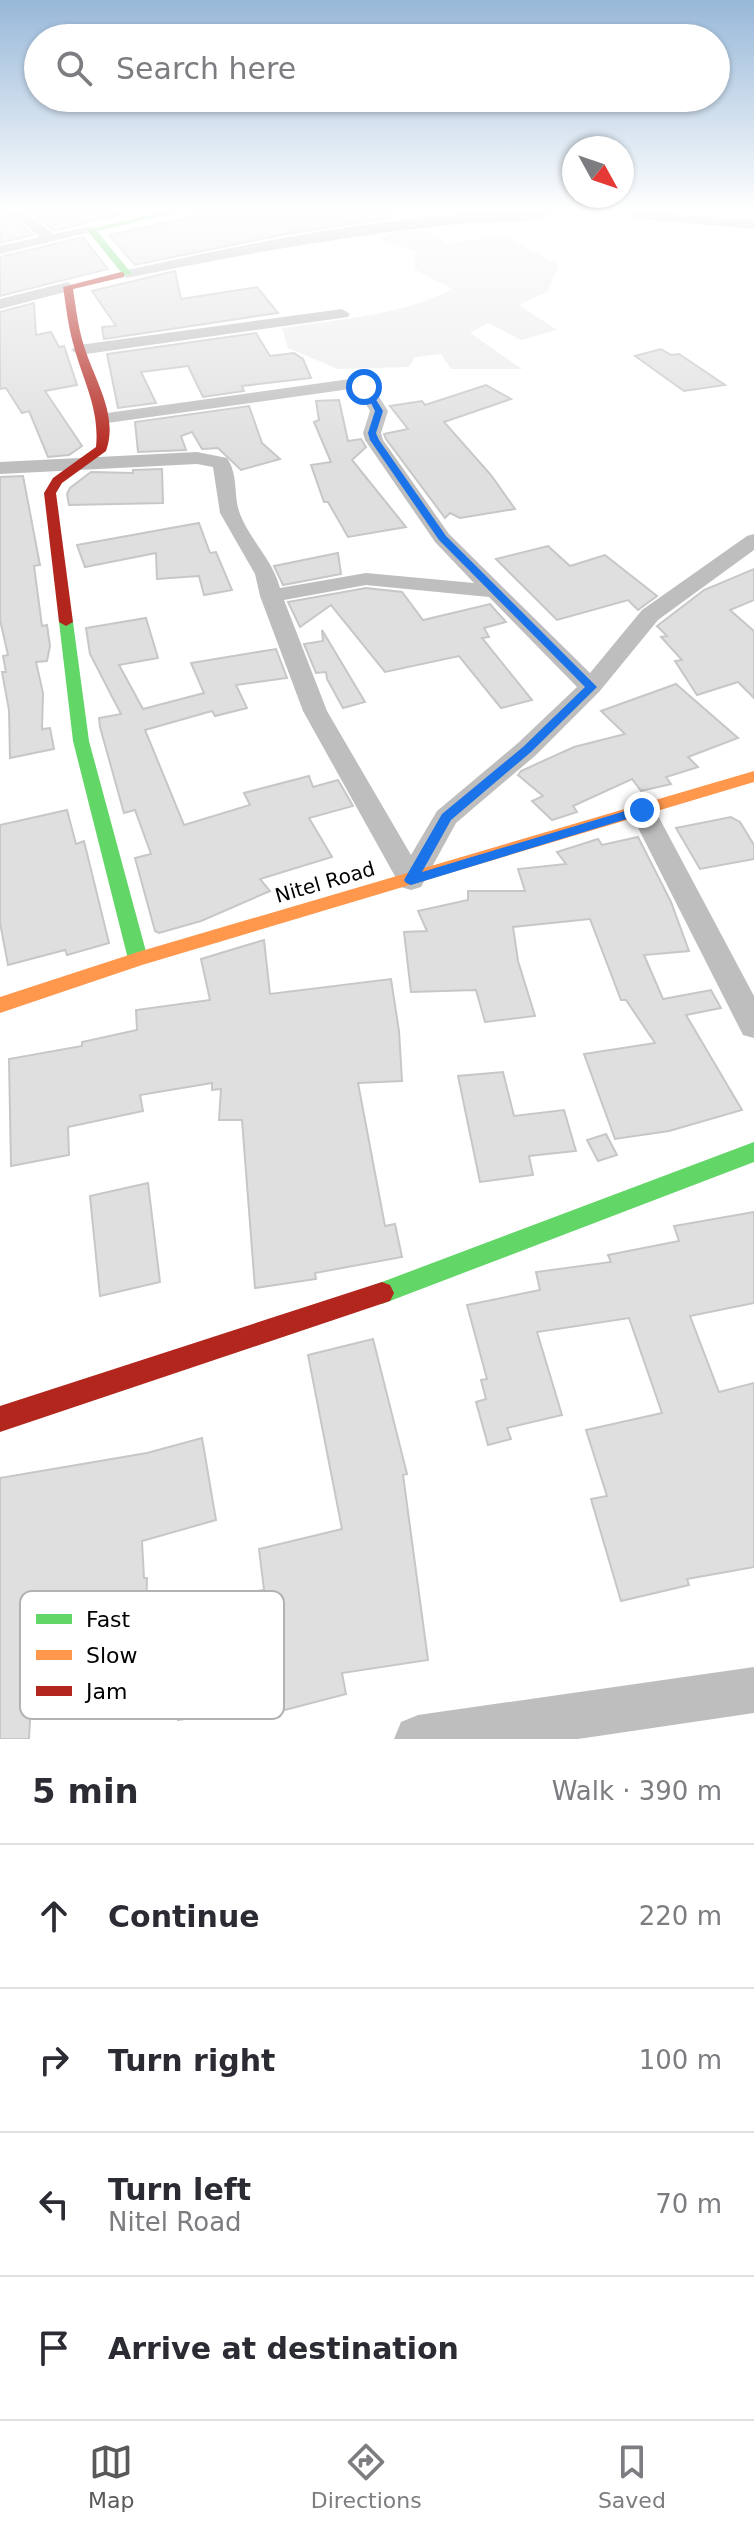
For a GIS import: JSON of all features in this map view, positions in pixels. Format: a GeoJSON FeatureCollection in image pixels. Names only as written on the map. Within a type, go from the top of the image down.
{"type":"FeatureCollection","features":[{"type":"Feature","properties":{"kind":"street"},"geometry":{"type":"LineString","coordinates":[[0,304],[51,291]]}},
{"type":"Feature","properties":{"kind":"street"},"geometry":{"type":"LineString","coordinates":[[69,291],[79,350],[107,418],[102,448],[57,481],[50,493],[81,741],[138,959]]}},
{"type":"Feature","properties":{"kind":"street"},"geometry":{"type":"LineString","coordinates":[[79,350],[342,314]]}},
{"type":"Feature","properties":{"kind":"street"},"geometry":{"type":"LineString","coordinates":[[107,418],[359,384],[379,411],[372,433],[374,440],[442,538],[591,687]]}},
{"type":"Feature","properties":{"kind":"street"},"geometry":{"type":"LineString","coordinates":[[0,468],[197,458],[220,462],[225,470],[230,513],[266,574],[271,596],[315,711],[411,880]]}},
{"type":"Feature","properties":{"kind":"street"},"geometry":{"type":"LineString","coordinates":[[411,880],[446,817],[527,749],[591,687],[650,615],[754,540]]}},
{"type":"Feature","properties":{"kind":"street"},"geometry":{"type":"LineString","coordinates":[[271,596],[366,579],[495,591]]}},
{"type":"Feature","properties":{"kind":"street","name":"Nitel Road"},"geometry":{"type":"LineString","coordinates":[[0,1005],[138,959],[754,776]]}},
{"type":"Feature","properties":{"kind":"street"},"geometry":{"type":"LineString","coordinates":[[642,810],[754,1026]]}},
{"type":"Feature","properties":{"kind":"street"},"geometry":{"type":"LineString","coordinates":[[0,1419],[351,1305],[754,1152]]}},
{"type":"Feature","properties":{"kind":"street"},"geometry":{"type":"LineString","coordinates":[[418,1739],[754,1690]]}},
{"type":"Feature","properties":{"kind":"shaded area"},"geometry":{"type":"Polygon","coordinates":[[[447,291],[547,291],[519,305],[557,330],[521,340],[488,323],[470,333],[522,369],[451,369],[441,354],[415,357],[409,367],[338,369],[288,348],[282,328],[390,311],[447,291]]]}},
{"type":"Feature","properties":{"kind":"building"},"geometry":{"type":"Polygon","coordinates":[[[0,291],[19,291],[0,296],[0,291]]]}},
{"type":"Feature","properties":{"kind":"building"},"geometry":{"type":"Polygon","coordinates":[[[92,291],[179,291],[181,299],[231,291],[260,291],[278,313],[104,339],[102,327],[116,326],[92,291]]]}},
{"type":"Feature","properties":{"kind":"building"},"geometry":{"type":"Polygon","coordinates":[[[34,303],[36,335],[51,332],[59,347],[64,346],[77,385],[45,391],[82,446],[69,455],[48,457],[29,411],[22,413],[6,388],[0,389],[0,312],[34,303]]]}},
{"type":"Feature","properties":{"kind":"building"},"geometry":{"type":"Polygon","coordinates":[[[256,333],[270,356],[294,353],[303,359],[311,378],[242,386],[244,391],[203,397],[188,366],[141,372],[156,403],[118,408],[107,354],[256,333]]]}},
{"type":"Feature","properties":{"kind":"building"},"geometry":{"type":"Polygon","coordinates":[[[661,349],[671,355],[679,354],[725,385],[684,391],[635,356],[661,349]]]}},
{"type":"Feature","properties":{"kind":"building"},"geometry":{"type":"Polygon","coordinates":[[[486,385],[511,399],[444,422],[491,475],[515,509],[460,518],[450,513],[445,518],[386,439],[384,434],[408,429],[390,406],[422,401],[425,405],[486,385]]]}},
{"type":"Feature","properties":{"kind":"building"},"geometry":{"type":"Polygon","coordinates":[[[339,400],[348,441],[361,439],[366,447],[352,460],[406,527],[348,537],[328,502],[324,502],[311,465],[331,462],[314,422],[319,420],[316,401],[339,400]]]}},
{"type":"Feature","properties":{"kind":"building"},"geometry":{"type":"Polygon","coordinates":[[[249,406],[262,443],[280,459],[241,470],[218,448],[202,449],[192,432],[181,436],[186,450],[138,452],[135,422],[249,406]]]}},
{"type":"Feature","properties":{"kind":"building"},"geometry":{"type":"Polygon","coordinates":[[[162,469],[163,503],[69,505],[67,494],[70,488],[91,472],[133,473],[133,470],[162,469]]]}},
{"type":"Feature","properties":{"kind":"building"},"geometry":{"type":"Polygon","coordinates":[[[23,476],[40,565],[34,566],[42,626],[47,625],[50,646],[47,661],[36,662],[43,693],[42,729],[50,728],[54,749],[10,758],[9,710],[2,672],[6,672],[3,656],[8,655],[0,620],[0,477],[23,476]]]}},
{"type":"Feature","properties":{"kind":"building"},"geometry":{"type":"Polygon","coordinates":[[[199,523],[210,553],[216,552],[232,590],[204,595],[199,576],[157,579],[156,553],[85,567],[77,545],[199,523]]]}},
{"type":"Feature","properties":{"kind":"building"},"geometry":{"type":"Polygon","coordinates":[[[548,546],[570,566],[605,555],[657,596],[638,610],[628,600],[557,620],[496,559],[548,546]]]}},
{"type":"Feature","properties":{"kind":"building"},"geometry":{"type":"Polygon","coordinates":[[[338,553],[341,574],[283,585],[274,566],[338,553]]]}},
{"type":"Feature","properties":{"kind":"building"},"geometry":{"type":"Polygon","coordinates":[[[754,569],[754,600],[730,610],[754,631],[754,698],[738,682],[697,695],[675,661],[682,660],[661,637],[667,636],[657,626],[704,590],[754,569]]]}},
{"type":"Feature","properties":{"kind":"building"},"geometry":{"type":"Polygon","coordinates":[[[366,588],[402,592],[423,620],[490,604],[506,622],[484,628],[489,637],[482,638],[532,700],[501,708],[459,656],[385,672],[331,605],[300,627],[288,602],[366,588]]]}},
{"type":"Feature","properties":{"kind":"building"},"geometry":{"type":"Polygon","coordinates":[[[146,618],[158,658],[119,665],[143,709],[204,693],[191,663],[276,649],[287,678],[236,685],[247,708],[215,716],[212,711],[145,730],[184,825],[250,805],[244,793],[309,776],[313,787],[338,780],[353,806],[309,818],[332,857],[260,879],[270,891],[201,921],[159,933],[155,931],[135,858],[151,854],[135,810],[124,813],[100,727],[99,718],[121,714],[90,654],[86,628],[146,618]]]}},
{"type":"Feature","properties":{"kind":"building"},"geometry":{"type":"Polygon","coordinates":[[[322,630],[365,702],[343,708],[326,672],[316,673],[304,644],[323,641],[322,630]]]}},
{"type":"Feature","properties":{"kind":"building"},"geometry":{"type":"Polygon","coordinates":[[[676,684],[738,738],[688,757],[698,767],[666,777],[671,784],[641,791],[632,779],[573,806],[577,812],[552,820],[532,801],[543,796],[518,775],[521,771],[574,747],[625,734],[601,711],[676,684]]]}},
{"type":"Feature","properties":{"kind":"building"},"geometry":{"type":"Polygon","coordinates":[[[67,810],[76,844],[84,841],[109,943],[67,955],[65,950],[8,965],[0,923],[0,825],[67,810]]]}},
{"type":"Feature","properties":{"kind":"building"},"geometry":{"type":"Polygon","coordinates":[[[731,817],[740,822],[754,845],[754,859],[700,869],[676,828],[731,817]]]}},
{"type":"Feature","properties":{"kind":"building"},"geometry":{"type":"Polygon","coordinates":[[[638,837],[671,902],[689,951],[644,955],[663,999],[711,990],[721,1008],[686,1015],[742,1110],[669,1131],[615,1139],[584,1054],[655,1043],[626,1000],[621,1000],[590,919],[513,927],[518,961],[535,1016],[485,1022],[476,990],[411,992],[404,932],[427,931],[418,911],[468,900],[468,891],[525,891],[518,869],[566,864],[557,852],[598,839],[602,845],[638,837]]]}},
{"type":"Feature","properties":{"kind":"building"},"geometry":{"type":"Polygon","coordinates":[[[264,940],[270,994],[391,979],[402,1081],[358,1083],[385,1226],[395,1224],[402,1257],[315,1273],[316,1279],[255,1288],[242,1120],[219,1120],[221,1089],[212,1090],[212,1083],[140,1095],[143,1111],[68,1127],[69,1155],[11,1166],[9,1059],[82,1046],[82,1042],[137,1030],[136,1010],[210,1000],[201,959],[264,940]]]}},
{"type":"Feature","properties":{"kind":"building"},"geometry":{"type":"Polygon","coordinates":[[[503,1072],[514,1116],[564,1110],[576,1151],[529,1156],[533,1175],[480,1182],[458,1076],[503,1072]]]}},
{"type":"Feature","properties":{"kind":"building"},"geometry":{"type":"Polygon","coordinates":[[[606,1134],[617,1155],[598,1161],[587,1140],[606,1134]]]}},
{"type":"Feature","properties":{"kind":"building"},"geometry":{"type":"Polygon","coordinates":[[[148,1183],[160,1282],[100,1296],[90,1196],[148,1183]]]}},
{"type":"Feature","properties":{"kind":"building"},"geometry":{"type":"Polygon","coordinates":[[[754,1212],[754,1303],[690,1316],[719,1392],[754,1383],[754,1567],[687,1579],[689,1585],[621,1601],[591,1499],[607,1496],[586,1430],[662,1413],[629,1318],[537,1332],[562,1415],[507,1428],[511,1439],[488,1445],[476,1402],[486,1399],[481,1380],[487,1379],[467,1305],[540,1290],[536,1272],[611,1262],[608,1255],[679,1241],[674,1226],[754,1212]]]}},
{"type":"Feature","properties":{"kind":"building"},"geometry":{"type":"Polygon","coordinates":[[[373,1339],[407,1474],[403,1475],[428,1660],[342,1673],[346,1694],[284,1710],[284,1591],[257,1591],[264,1590],[259,1549],[342,1529],[308,1355],[373,1339]]]}},
{"type":"Feature","properties":{"kind":"building"},"geometry":{"type":"Polygon","coordinates":[[[202,1438],[216,1520],[142,1541],[147,1591],[20,1591],[20,1719],[30,1719],[29,1739],[0,1739],[0,1478],[147,1453],[202,1438]]]}},
{"type":"Feature","properties":{"kind":"traffic: fast"},"geometry":{"type":"LineString","coordinates":[[66,622],[81,741],[138,959]]}},
{"type":"Feature","properties":{"kind":"traffic: fast"},"geometry":{"type":"LineString","coordinates":[[382,1293],[754,1152]]}},
{"type":"Feature","properties":{"kind":"traffic: slow"},"geometry":{"type":"LineString","coordinates":[[0,1005],[138,959],[754,776]]}},
{"type":"Feature","properties":{"kind":"traffic: jam"},"geometry":{"type":"LineString","coordinates":[[66,622],[50,493],[57,481],[102,448],[103,433],[97,394],[76,337],[69,291]]}},
{"type":"Feature","properties":{"kind":"traffic: jam"},"geometry":{"type":"LineString","coordinates":[[0,1419],[382,1293]]}},
{"type":"Feature","properties":{"kind":"route"},"geometry":{"type":"LineString","coordinates":[[364,387],[379,411],[372,433],[374,440],[442,538],[591,687],[527,749],[446,817],[411,880],[642,810]]}}]}
